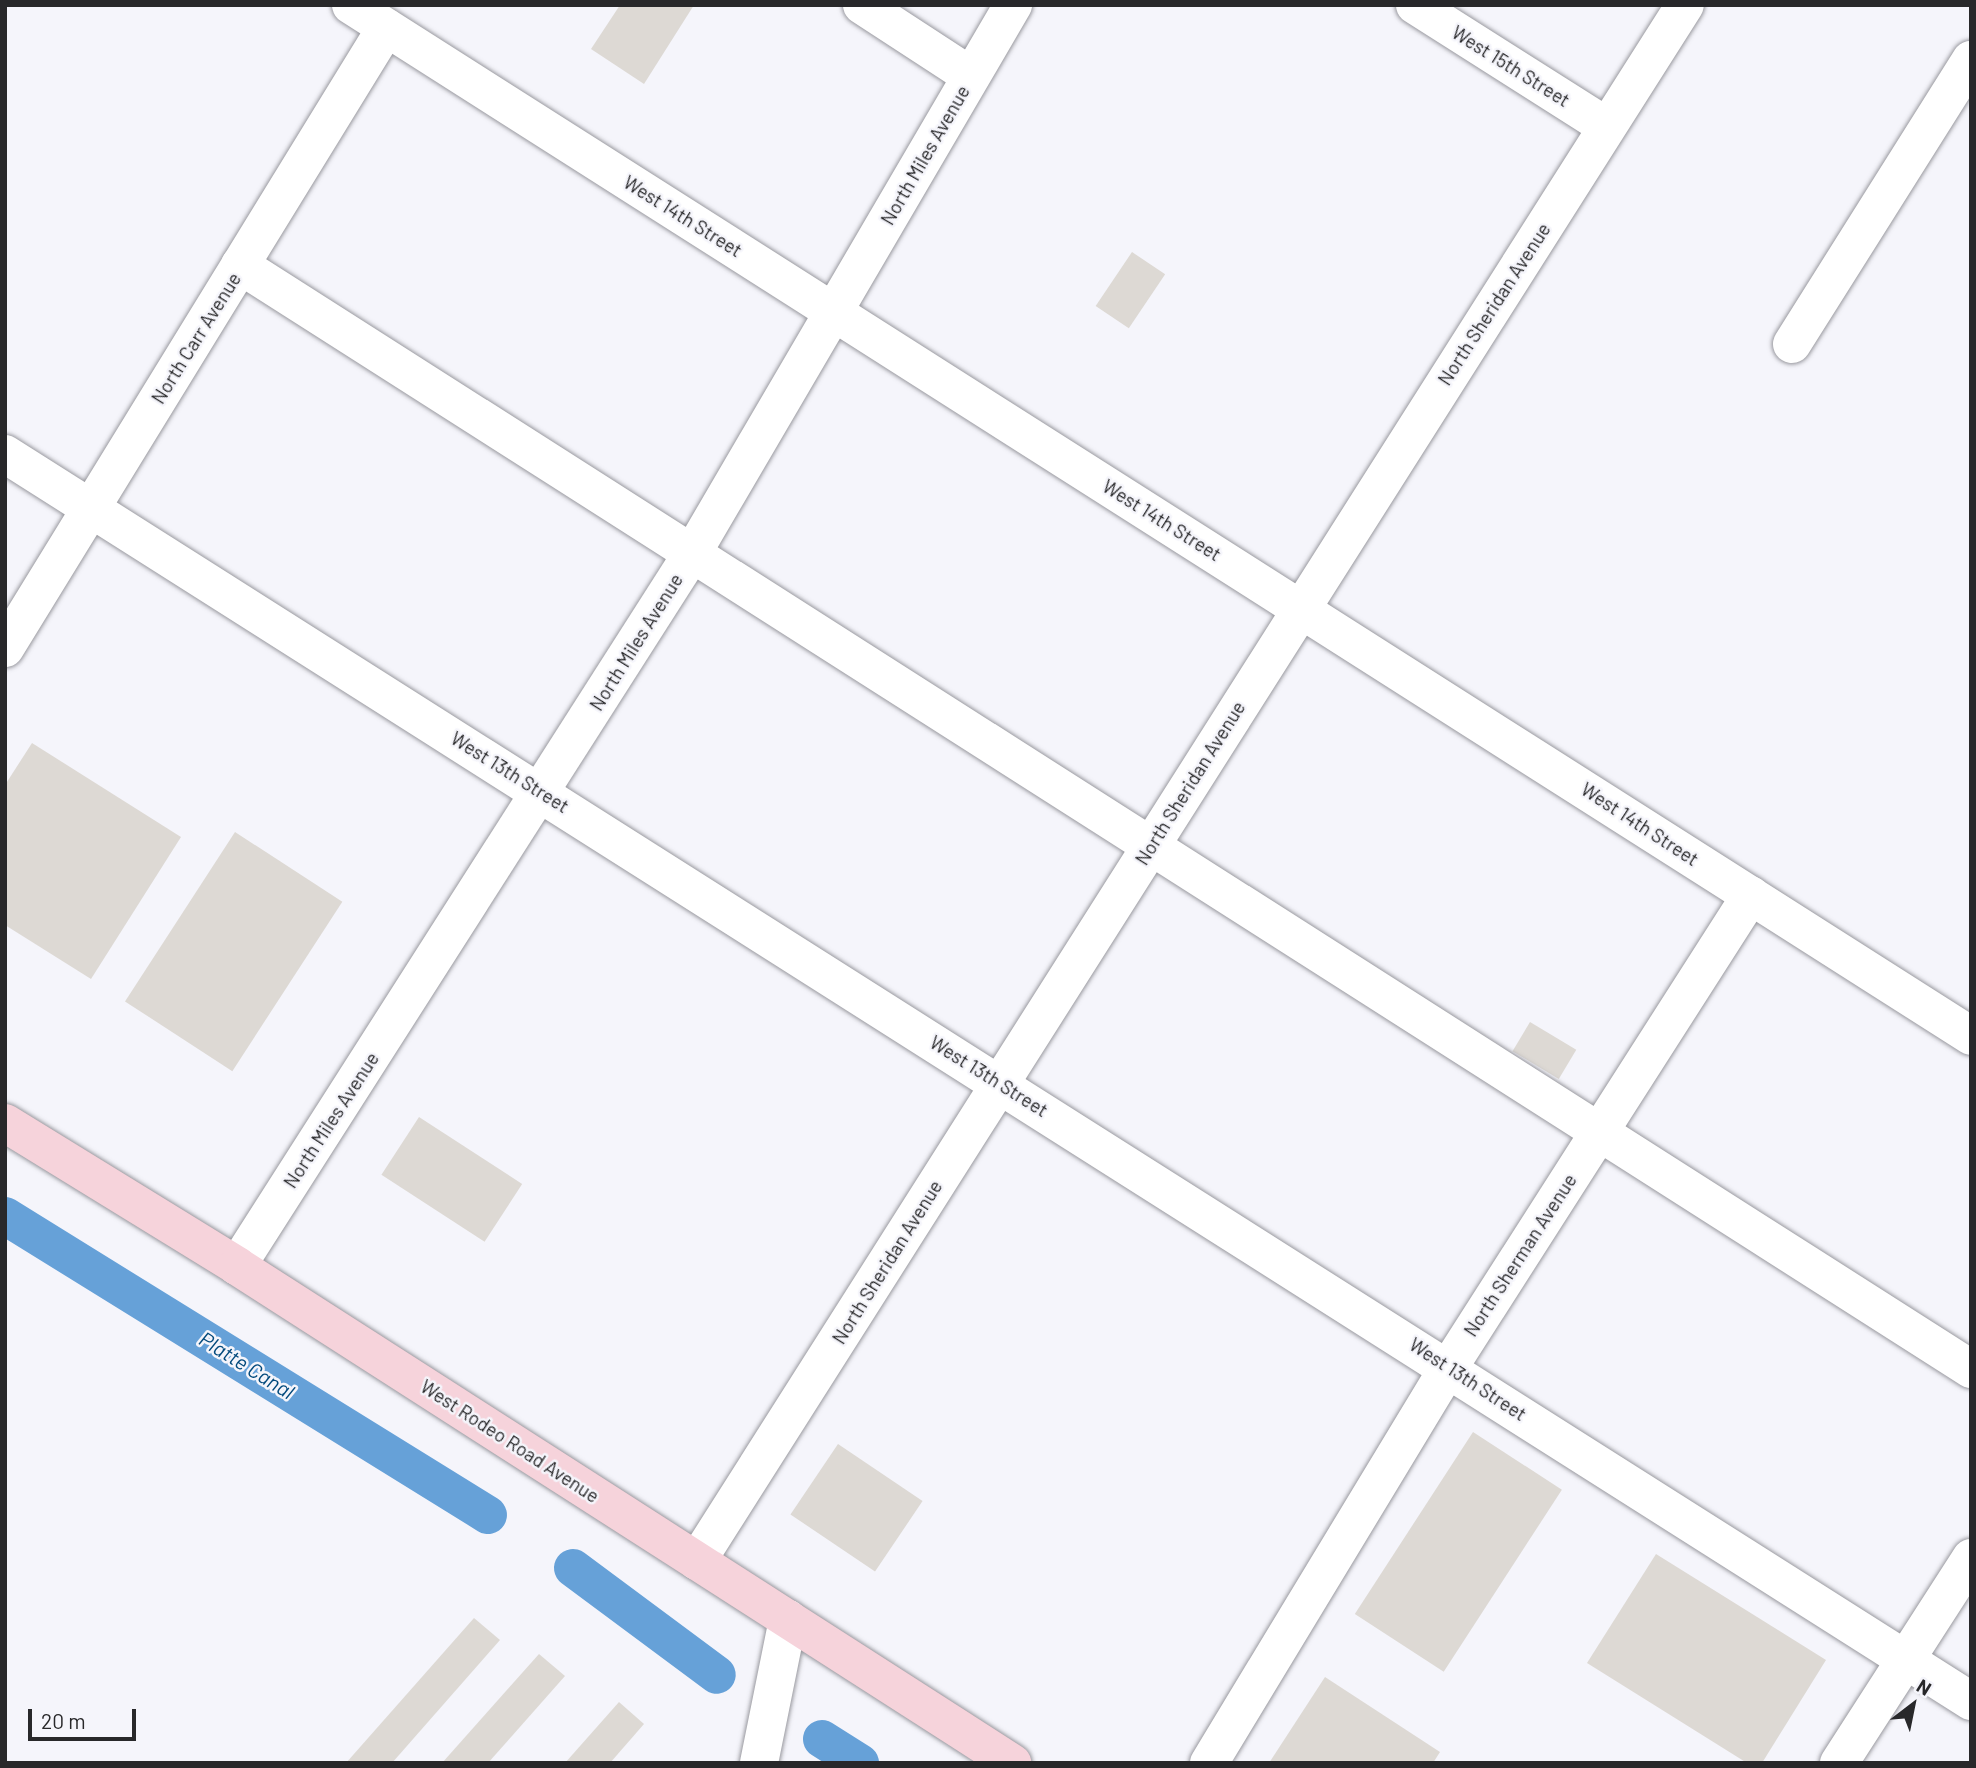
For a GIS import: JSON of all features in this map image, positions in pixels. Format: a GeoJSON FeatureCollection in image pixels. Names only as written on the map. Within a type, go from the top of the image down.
{"type":"FeatureCollection","features":[{"type":"Feature","properties":{"kind":"main road","name":"West Rodeo Road Avenue"},"geometry":{"type":"LineString","coordinates":[[5,1123],[237,1266],[1012,1763]]}},
{"type":"Feature","properties":{"kind":"street","name":"West 14th Street"},"geometry":{"type":"LineString","coordinates":[[351,5],[1971,1036]]}},
{"type":"Feature","properties":{"kind":"street"},"geometry":{"type":"LineString","coordinates":[[862,5],[971,76]]}},
{"type":"Feature","properties":{"kind":"street","name":"North Miles Avenue"},"geometry":{"type":"LineString","coordinates":[[237,1266],[693,552],[1013,5]]}},
{"type":"Feature","properties":{"kind":"street","name":"West 15th Street"},"geometry":{"type":"LineString","coordinates":[[1415,5],[1607,127]]}},
{"type":"Feature","properties":{"kind":"street","name":"North Sheridan Avenue"},"geometry":{"type":"LineString","coordinates":[[698,1561],[1685,5]]}},
{"type":"Feature","properties":{"kind":"street","name":"North Carr Avenue"},"geometry":{"type":"LineString","coordinates":[[5,648],[386,28]]}},
{"type":"Feature","properties":{"kind":"street"},"geometry":{"type":"LineString","coordinates":[[1792,344],[1971,60]]}},
{"type":"Feature","properties":{"kind":"street"},"geometry":{"type":"LineString","coordinates":[[240,265],[1601,1129],[1971,1369]]}},
{"type":"Feature","properties":{"kind":"street","name":"West 13th Street"},"geometry":{"type":"LineString","coordinates":[[5,454],[1449,1367],[1971,1701]]}},
{"type":"Feature","properties":{"kind":"street","name":"North Sherman Avenue"},"geometry":{"type":"LineString","coordinates":[[1209,1763],[1449,1367],[1751,895]]}},
{"type":"Feature","properties":{"kind":"street"},"geometry":{"type":"LineString","coordinates":[[1839,1763],[1971,1558]]}},
{"type":"Feature","properties":{"kind":"street"},"geometry":{"type":"LineString","coordinates":[[759,1763],[788,1619]]}},
{"type":"Feature","properties":{"kind":"building"},"geometry":{"type":"Polygon","coordinates":[[[620,5],[694,5],[644,84],[591,49],[620,5]]]}},
{"type":"Feature","properties":{"kind":"building"},"geometry":{"type":"Polygon","coordinates":[[[1132,252],[1165,274],[1129,328],[1096,306],[1132,252]]]}},
{"type":"Feature","properties":{"kind":"building"},"geometry":{"type":"Polygon","coordinates":[[[32,743],[181,837],[91,979],[5,925],[5,785],[32,743]]]}},
{"type":"Feature","properties":{"kind":"building"},"geometry":{"type":"Polygon","coordinates":[[[235,832],[342,902],[232,1071],[125,1001],[235,832]]]}},
{"type":"Feature","properties":{"kind":"building"},"geometry":{"type":"Polygon","coordinates":[[[1530,1022],[1576,1050],[1559,1079],[1512,1051],[1530,1022]]]}},
{"type":"Feature","properties":{"kind":"building"},"geometry":{"type":"Polygon","coordinates":[[[419,1117],[522,1184],[485,1242],[381,1175],[419,1117]]]}},
{"type":"Feature","properties":{"kind":"building"},"geometry":{"type":"Polygon","coordinates":[[[1473,1432],[1562,1490],[1444,1672],[1355,1614],[1473,1432]]]}},
{"type":"Feature","properties":{"kind":"building"},"geometry":{"type":"Polygon","coordinates":[[[838,1444],[923,1501],[875,1572],[790,1514],[838,1444]]]}},
{"type":"Feature","properties":{"kind":"building"},"geometry":{"type":"Polygon","coordinates":[[[1656,1554],[1826,1660],[1762,1763],[1747,1763],[1587,1663],[1656,1554]]]}},
{"type":"Feature","properties":{"kind":"building"},"geometry":{"type":"Polygon","coordinates":[[[474,1618],[500,1640],[392,1763],[346,1763],[474,1618]]]}},
{"type":"Feature","properties":{"kind":"building"},"geometry":{"type":"Polygon","coordinates":[[[539,1654],[565,1676],[488,1763],[442,1763],[539,1654]]]}},
{"type":"Feature","properties":{"kind":"building"},"geometry":{"type":"Polygon","coordinates":[[[1325,1677],[1440,1752],[1433,1763],[1269,1763],[1325,1677]]]}},
{"type":"Feature","properties":{"kind":"building"},"geometry":{"type":"Polygon","coordinates":[[[619,1702],[644,1724],[610,1763],[565,1763],[619,1702]]]}},
{"type":"Feature","properties":{"kind":"waterway","name":"Platte Canal"},"geometry":{"type":"LineString","coordinates":[[5,1216],[488,1515]]}},
{"type":"Feature","properties":{"kind":"waterway"},"geometry":{"type":"LineString","coordinates":[[573,1568],[717,1675]]}},
{"type":"Feature","properties":{"kind":"waterway","name":"Platte Canal"},"geometry":{"type":"LineString","coordinates":[[822,1739],[860,1763]]}}]}
